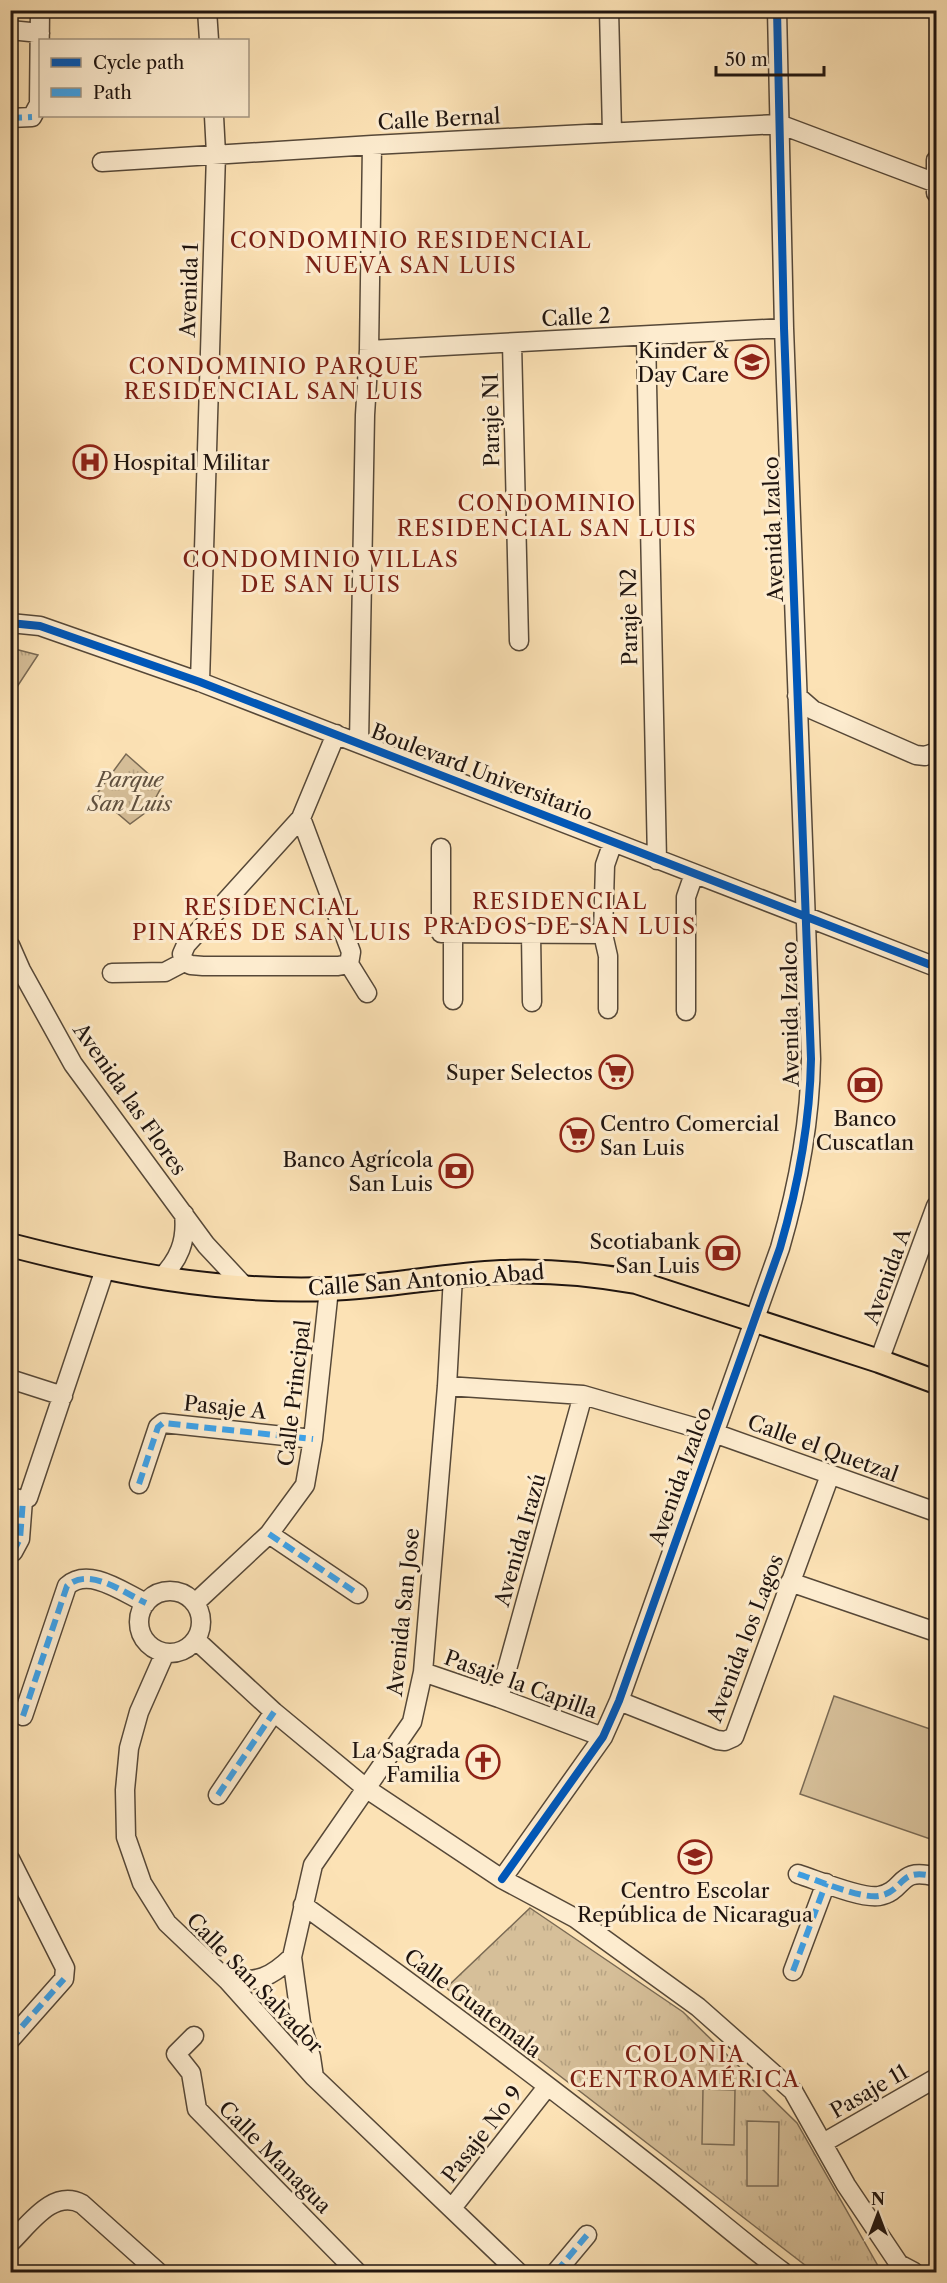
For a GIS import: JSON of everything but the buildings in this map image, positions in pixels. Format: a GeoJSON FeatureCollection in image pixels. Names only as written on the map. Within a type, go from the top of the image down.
{"type":"FeatureCollection","features":[{"type":"Feature","properties":{"kind":"main road","name":"Calle San Antonio Abad"},"geometry":{"type":"LineString","coordinates":[[10,1245],[105,1269],[160,1279],[247,1289],[329,1289],[453,1276],[547,1271],[602,1276],[636,1282],[879,1361],[936,1382]]}},
{"type":"Feature","properties":{"kind":"street"},"geometry":{"type":"LineString","coordinates":[[40,10],[40,39]]}},
{"type":"Feature","properties":{"kind":"street"},"geometry":{"type":"LineString","coordinates":[[207,10],[209,39]]}},
{"type":"Feature","properties":{"kind":"street"},"geometry":{"type":"LineString","coordinates":[[609,10],[612,132]]}},
{"type":"Feature","properties":{"kind":"street","name":"Avenida Izalco"},"geometry":{"type":"LineString","coordinates":[[502,1879],[603,1737],[619,1701],[780,1248],[796,1194],[807,1126],[811,1059],[784,328],[777,10]]}},
{"type":"Feature","properties":{"kind":"street"},"geometry":{"type":"LineString","coordinates":[[10,30],[40,33]]}},
{"type":"Feature","properties":{"kind":"street"},"geometry":{"type":"LineString","coordinates":[[10,118],[32,117],[39,104]]}},
{"type":"Feature","properties":{"kind":"street","name":"Avenida 1"},"geometry":{"type":"LineString","coordinates":[[200,682],[216,154],[214,117]]}},
{"type":"Feature","properties":{"kind":"street"},"geometry":{"type":"LineString","coordinates":[[779,124],[936,183]]}},
{"type":"Feature","properties":{"kind":"street","name":"Calle Bernal"},"geometry":{"type":"LineString","coordinates":[[102,162],[372,145],[779,124]]}},
{"type":"Feature","properties":{"kind":"street"},"geometry":{"type":"LineString","coordinates":[[359,743],[372,145]]}},
{"type":"Feature","properties":{"kind":"street"},"geometry":{"type":"LineString","coordinates":[[936,160],[936,194]]}},
{"type":"Feature","properties":{"kind":"street","name":"Calle 2"},"geometry":{"type":"LineString","coordinates":[[369,350],[784,328]]}},
{"type":"Feature","properties":{"kind":"street","name":"Paraje N2"},"geometry":{"type":"LineString","coordinates":[[646,336],[657,860]]}},
{"type":"Feature","properties":{"kind":"street","name":"Paraje N1"},"geometry":{"type":"LineString","coordinates":[[512,343],[519,641]]}},
{"type":"Feature","properties":{"kind":"street","name":"Boulevard Universitario"},"geometry":{"type":"LineString","coordinates":[[10,623],[40,626],[200,682],[936,967]]}},
{"type":"Feature","properties":{"kind":"street"},"geometry":{"type":"LineString","coordinates":[[797,696],[813,710],[916,755],[936,753]]}},
{"type":"Feature","properties":{"kind":"street"},"geometry":{"type":"LineString","coordinates":[[336,734],[300,818],[186,945],[182,954],[184,962],[191,966],[338,966],[349,964]]}},
{"type":"Feature","properties":{"kind":"street"},"geometry":{"type":"LineString","coordinates":[[300,818],[351,952],[349,964],[367,993]]}},
{"type":"Feature","properties":{"kind":"street"},"geometry":{"type":"LineString","coordinates":[[608,1009],[608,956],[603,933],[604,865],[613,842]]}},
{"type":"Feature","properties":{"kind":"street"},"geometry":{"type":"LineString","coordinates":[[441,848],[453,1000]]}},
{"type":"Feature","properties":{"kind":"street"},"geometry":{"type":"LineString","coordinates":[[686,1011],[686,897],[694,874]]}},
{"type":"Feature","properties":{"kind":"street"},"geometry":{"type":"LineString","coordinates":[[447,933],[603,933]]}},
{"type":"Feature","properties":{"kind":"street"},"geometry":{"type":"LineString","coordinates":[[531,933],[532,1002]]}},
{"type":"Feature","properties":{"kind":"street","name":"Avenida las Flores"},"geometry":{"type":"LineString","coordinates":[[10,945],[16,971],[73,1064],[223,1265],[247,1289]]}},
{"type":"Feature","properties":{"kind":"street"},"geometry":{"type":"LineString","coordinates":[[112,973],[165,972],[184,962]]}},
{"type":"Feature","properties":{"kind":"street"},"geometry":{"type":"LineString","coordinates":[[160,1279],[174,1263],[184,1243],[184,1214]]}},
{"type":"Feature","properties":{"kind":"street","name":"Avenida A"},"geometry":{"type":"LineString","coordinates":[[879,1361],[935,1217]]}},
{"type":"Feature","properties":{"kind":"street"},"geometry":{"type":"LineString","coordinates":[[14,1552],[20,1539],[20,1498],[63,1396],[105,1269]]}},
{"type":"Feature","properties":{"kind":"street","name":"Avenida San Jose"},"geometry":{"type":"LineString","coordinates":[[314,2077],[295,1989],[292,1957],[313,1865],[412,1722],[423,1672],[447,1386],[453,1276]]}},
{"type":"Feature","properties":{"kind":"street","name":"Calle Principal"},"geometry":{"type":"LineString","coordinates":[[195,1603],[269,1534],[305,1485],[313,1439],[329,1289]]}},
{"type":"Feature","properties":{"kind":"street"},"geometry":{"type":"LineString","coordinates":[[10,1379],[63,1396]]}},
{"type":"Feature","properties":{"kind":"street","name":"Calle el Quetzal"},"geometry":{"type":"LineString","coordinates":[[447,1386],[583,1395],[714,1433],[936,1512]]}},
{"type":"Feature","properties":{"kind":"street","name":"Avenida Irazú"},"geometry":{"type":"LineString","coordinates":[[499,1698],[583,1395]]}},
{"type":"Feature","properties":{"kind":"street","name":"Pasaje A"},"geometry":{"type":"LineString","coordinates":[[139,1484],[158,1427],[163,1423],[313,1439]]}},
{"type":"Feature","properties":{"kind":"street","name":"Avenida los Lagos"},"geometry":{"type":"LineString","coordinates":[[619,1701],[717,1740],[725,1741],[734,1737],[830,1475]]}},
{"type":"Feature","properties":{"kind":"street"},"geometry":{"type":"LineString","coordinates":[[269,1534],[358,1594]]}},
{"type":"Feature","properties":{"kind":"street"},"geometry":{"type":"LineString","coordinates":[[23,1716],[68,1586],[78,1578],[91,1578],[146,1603]]}},
{"type":"Feature","properties":{"kind":"street"},"geometry":{"type":"LineString","coordinates":[[790,1582],[936,1632]]}},
{"type":"Feature","properties":{"kind":"street"},"geometry":{"type":"LineString","coordinates":[[167,1592],[182,1594],[195,1603],[201,1622],[195,1641],[185,1649],[165,1653],[152,1647],[142,1636],[140,1615],[152,1597],[167,1592]]}},
{"type":"Feature","properties":{"kind":"street"},"geometry":{"type":"LineString","coordinates":[[195,1641],[274,1712],[367,1789],[502,1879],[575,1918],[698,2007],[793,2091],[846,2185],[904,2270]]}},
{"type":"Feature","properties":{"kind":"street","name":"Calle San Salvador"},"geometry":{"type":"LineString","coordinates":[[165,1653],[139,1712],[129,1748],[124,1790],[126,1837],[142,1883],[167,1923],[228,1981],[314,2077],[518,2272]]}},
{"type":"Feature","properties":{"kind":"street","name":"Pasaje la Capilla"},"geometry":{"type":"LineString","coordinates":[[423,1672],[603,1737]]}},
{"type":"Feature","properties":{"kind":"street"},"geometry":{"type":"LineString","coordinates":[[218,1795],[274,1712]]}},
{"type":"Feature","properties":{"kind":"street"},"geometry":{"type":"LineString","coordinates":[[10,2040],[64,1979],[65,1968],[12,1868]]}},
{"type":"Feature","properties":{"kind":"street"},"geometry":{"type":"LineString","coordinates":[[798,1874],[867,1897],[888,1893],[906,1876],[913,1874],[936,1877]]}},
{"type":"Feature","properties":{"kind":"street"},"geometry":{"type":"LineString","coordinates":[[793,1971],[826,1883]]}},
{"type":"Feature","properties":{"kind":"street","name":"Calle Guatemala"},"geometry":{"type":"LineString","coordinates":[[303,1905],[408,1980],[548,2087],[783,2272]]}},
{"type":"Feature","properties":{"kind":"street"},"geometry":{"type":"LineString","coordinates":[[228,1981],[253,1981],[276,1973],[292,1957]]}},
{"type":"Feature","properties":{"kind":"street","name":"Calle Managua"},"geometry":{"type":"LineString","coordinates":[[194,2036],[176,2054],[191,2073],[197,2109],[202,2117],[357,2272]]}},
{"type":"Feature","properties":{"kind":"street","name":"Pasaje 11"},"geometry":{"type":"LineString","coordinates":[[824,2143],[936,2078]]}},
{"type":"Feature","properties":{"kind":"street","name":"Pasaje No 9"},"geometry":{"type":"LineString","coordinates":[[452,2208],[548,2087]]}},
{"type":"Feature","properties":{"kind":"street"},"geometry":{"type":"LineString","coordinates":[[10,2243],[52,2203],[68,2199],[76,2200],[158,2272]]}},
{"type":"Feature","properties":{"kind":"street"},"geometry":{"type":"LineString","coordinates":[[556,2272],[587,2235]]}},
{"type":"Feature","properties":{"kind":"green space"},"geometry":{"type":"Polygon","coordinates":[[[10,648],[38,655],[11,696],[10,648]]]}},
{"type":"Feature","properties":{"kind":"green space","name":"Parque San Luis"},"geometry":{"type":"Polygon","coordinates":[[[126,754],[162,786],[149,810],[130,824],[96,795],[126,754]]]}},
{"type":"Feature","properties":{"kind":"green space"},"geometry":{"type":"Polygon","coordinates":[[[834,1696],[936,1731],[936,1841],[800,1794],[834,1696]]]}},
{"type":"Feature","properties":{"kind":"green space"},"geometry":{"type":"Polygon","coordinates":[[[530,1908],[683,2012],[797,2123],[878,2266],[874,2272],[814,2272],[446,1988],[530,1908]]]}},
{"type":"Feature","properties":{"kind":"green space"},"geometry":{"type":"Polygon","coordinates":[[[703,2089],[735,2090],[734,2145],[702,2144],[703,2089]]]}},
{"type":"Feature","properties":{"kind":"green space"},"geometry":{"type":"Polygon","coordinates":[[[747,2121],[779,2122],[778,2186],[747,2186],[747,2121]]]}},
{"type":"Feature","properties":{"kind":"marked path"},"geometry":{"type":"LineString","coordinates":[[10,118],[32,117]]}},
{"type":"Feature","properties":{"kind":"marked path"},"geometry":{"type":"LineString","coordinates":[[139,1484],[158,1427],[163,1423],[313,1439]]}},
{"type":"Feature","properties":{"kind":"marked path"},"geometry":{"type":"LineString","coordinates":[[13,1552],[20,1539],[23,1500]]}},
{"type":"Feature","properties":{"kind":"marked path"},"geometry":{"type":"LineString","coordinates":[[269,1534],[358,1594]]}},
{"type":"Feature","properties":{"kind":"marked path"},"geometry":{"type":"LineString","coordinates":[[23,1716],[67,1586],[76,1581],[96,1580],[146,1603]]}},
{"type":"Feature","properties":{"kind":"marked path"},"geometry":{"type":"LineString","coordinates":[[218,1795],[274,1712]]}},
{"type":"Feature","properties":{"kind":"marked path"},"geometry":{"type":"LineString","coordinates":[[10,1875],[16,1869]]}},
{"type":"Feature","properties":{"kind":"marked path"},"geometry":{"type":"LineString","coordinates":[[798,1874],[850,1892],[871,1896],[888,1893],[903,1880],[914,1875],[923,1874],[936,1877]]}},
{"type":"Feature","properties":{"kind":"marked path"},"geometry":{"type":"LineString","coordinates":[[793,1971],[826,1883]]}},
{"type":"Feature","properties":{"kind":"marked path"},"geometry":{"type":"LineString","coordinates":[[10,2040],[64,1979]]}},
{"type":"Feature","properties":{"kind":"marked path"},"geometry":{"type":"LineString","coordinates":[[556,2272],[587,2235]]}},
{"type":"Feature","properties":{"kind":"cycle path"},"geometry":{"type":"LineString","coordinates":[[502,1879],[603,1737],[619,1701],[780,1248],[797,1178],[805,1131],[811,1059],[784,328],[777,10]]}},
{"type":"Feature","properties":{"kind":"cycle path"},"geometry":{"type":"LineString","coordinates":[[10,623],[40,626],[200,682],[936,967]]}},
{"type":"Feature","properties":{"kind":"place","name":"Kinder & Day Care"},"geometry":{"type":"Point","coordinates":[752,362]}},
{"type":"Feature","properties":{"kind":"place","name":"Hospital Militar"},"geometry":{"type":"Point","coordinates":[90,462]}},
{"type":"Feature","properties":{"kind":"place","name":"Super Selectos"},"geometry":{"type":"Point","coordinates":[616,1072]}},
{"type":"Feature","properties":{"kind":"place","name":"Banco Cuscatlan"},"geometry":{"type":"Point","coordinates":[865,1085]}},
{"type":"Feature","properties":{"kind":"place","name":"Centro Comercial San Luis"},"geometry":{"type":"Point","coordinates":[577,1135]}},
{"type":"Feature","properties":{"kind":"place","name":"Banco Agrícola San Luis"},"geometry":{"type":"Point","coordinates":[456,1171]}},
{"type":"Feature","properties":{"kind":"place","name":"Scotiabank San Luis"},"geometry":{"type":"Point","coordinates":[723,1253]}},
{"type":"Feature","properties":{"kind":"place","name":"La Sagrada Familia"},"geometry":{"type":"Point","coordinates":[483,1762]}},
{"type":"Feature","properties":{"kind":"place","name":"Centro Escolar República de Nicaragua"},"geometry":{"type":"Point","coordinates":[695,1857]}},
{"type":"Feature","properties":{"kind":"district","name":"CONDOMINIO RESIDENCIAL NUEVA SAN LUIS"},"geometry":{"type":"Point","coordinates":[411,252]}},
{"type":"Feature","properties":{"kind":"district","name":"CONDOMINIO PARQUE RESIDENCIAL SAN LUIS"},"geometry":{"type":"Point","coordinates":[274,378]}},
{"type":"Feature","properties":{"kind":"district","name":"CONDOMINIO RESIDENCIAL SAN LUIS"},"geometry":{"type":"Point","coordinates":[547,516]}},
{"type":"Feature","properties":{"kind":"district","name":"CONDOMINIO VILLAS DE SAN LUIS"},"geometry":{"type":"Point","coordinates":[321,572]}},
{"type":"Feature","properties":{"kind":"district","name":"RESIDENCIAL PRADOS DE SAN LUIS"},"geometry":{"type":"Point","coordinates":[560,914]}},
{"type":"Feature","properties":{"kind":"district","name":"RESIDENCIAL PINARES DE SAN LUIS"},"geometry":{"type":"Point","coordinates":[272,920]}},
{"type":"Feature","properties":{"kind":"district","name":"COLONIA CENTROAMÉRICA"},"geometry":{"type":"Point","coordinates":[685,2066]}}]}
